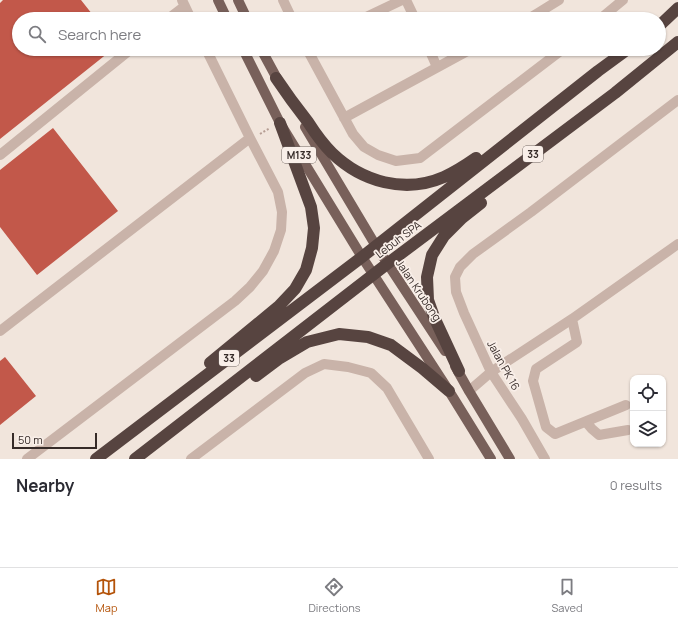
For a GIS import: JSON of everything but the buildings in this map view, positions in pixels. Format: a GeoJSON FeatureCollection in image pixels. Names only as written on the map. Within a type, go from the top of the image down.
{"type":"FeatureCollection","features":[{"type":"Feature","properties":{"kind":"highway"},"geometry":{"type":"LineString","coordinates":[[666,19],[678,8]]}},
{"type":"Feature","properties":{"kind":"highway","name":"Lebuh SPA"},"geometry":{"type":"LineString","coordinates":[[666,52],[678,42]]}},
{"type":"Feature","properties":{"kind":"highway","name":"Lebuh SPA"},"geometry":{"type":"LineString","coordinates":[[94,459],[362,257],[618,56]]}},
{"type":"Feature","properties":{"kind":"highway","name":"Lebuh SPA"},"geometry":{"type":"LineString","coordinates":[[136,459],[387,264],[615,93],[661,56]]}},
{"type":"Feature","properties":{"kind":"highway"},"geometry":{"type":"LineString","coordinates":[[276,78],[331,153],[346,166],[363,176],[382,182],[403,185],[425,183],[443,178],[465,166],[598,71]]}},
{"type":"Feature","properties":{"kind":"highway"},"geometry":{"type":"LineString","coordinates":[[459,371],[434,317],[428,300],[427,277],[432,255],[444,236],[462,218],[615,93]]}},
{"type":"Feature","properties":{"kind":"highway"},"geometry":{"type":"LineString","coordinates":[[94,459],[278,307],[295,289],[306,270],[312,248],[314,228],[311,207],[280,123]]}},
{"type":"Feature","properties":{"kind":"highway"},"geometry":{"type":"LineString","coordinates":[[141,459],[280,358],[307,342],[339,334],[368,337],[391,345],[422,368],[449,391]]}},
{"type":"Feature","properties":{"kind":"main road"},"geometry":{"type":"LineString","coordinates":[[218,0],[224,12]]}},
{"type":"Feature","properties":{"kind":"main road"},"geometry":{"type":"LineString","coordinates":[[238,0],[244,12]]}},
{"type":"Feature","properties":{"kind":"main road","name":"M133"},"geometry":{"type":"LineString","coordinates":[[246,56],[280,123],[373,275],[449,391],[491,459]]}},
{"type":"Feature","properties":{"kind":"main road","name":"Jalan Krubong"},"geometry":{"type":"LineString","coordinates":[[265,56],[276,78],[376,246],[459,371],[469,391],[510,459]]}},
{"type":"Feature","properties":{"kind":"street"},"geometry":{"type":"LineString","coordinates":[[283,0],[289,12]]}},
{"type":"Feature","properties":{"kind":"street"},"geometry":{"type":"LineString","coordinates":[[377,12],[402,0]]}},
{"type":"Feature","properties":{"kind":"street"},"geometry":{"type":"LineString","coordinates":[[406,0],[412,12]]}},
{"type":"Feature","properties":{"kind":"street"},"geometry":{"type":"LineString","coordinates":[[540,12],[559,0]]}},
{"type":"Feature","properties":{"kind":"street"},"geometry":{"type":"LineString","coordinates":[[608,12],[623,0]]}},
{"type":"Feature","properties":{"kind":"street"},"geometry":{"type":"LineString","coordinates":[[175,12],[183,3],[188,12]]}},
{"type":"Feature","properties":{"kind":"street"},"geometry":{"type":"LineString","coordinates":[[0,155],[122,56]]}},
{"type":"Feature","properties":{"kind":"street"},"geometry":{"type":"LineString","coordinates":[[26,459],[235,301],[250,287],[263,271],[274,251],[281,230],[282,212],[278,192],[209,56]]}},
{"type":"Feature","properties":{"kind":"street"},"geometry":{"type":"LineString","coordinates":[[311,56],[353,134],[364,147],[378,155],[396,161],[420,158],[554,56]]}},
{"type":"Feature","properties":{"kind":"street"},"geometry":{"type":"LineString","coordinates":[[432,56],[437,67]]}},
{"type":"Feature","properties":{"kind":"street"},"geometry":{"type":"LineString","coordinates":[[344,118],[458,56]]}},
{"type":"Feature","properties":{"kind":"street","name":"Jalan PK 16"},"geometry":{"type":"LineString","coordinates":[[545,459],[522,419],[491,372],[456,292],[455,277],[460,267],[473,254],[678,100]]}},
{"type":"Feature","properties":{"kind":"street"},"geometry":{"type":"LineString","coordinates":[[0,331],[250,138]]}},
{"type":"Feature","properties":{"kind":"street"},"geometry":{"type":"LineString","coordinates":[[469,391],[491,372],[572,319],[678,244]]}},
{"type":"Feature","properties":{"kind":"street"},"geometry":{"type":"LineString","coordinates":[[572,319],[577,342],[536,370],[533,381],[546,427],[556,434],[626,405]]}},
{"type":"Feature","properties":{"kind":"street"},"geometry":{"type":"LineString","coordinates":[[191,459],[305,373],[324,364],[348,367],[371,373],[386,388],[428,459]]}},
{"type":"Feature","properties":{"kind":"street"},"geometry":{"type":"LineString","coordinates":[[586,422],[598,435],[628,430]]}},
{"type":"Feature","properties":{"kind":"path"},"geometry":{"type":"LineString","coordinates":[[250,138],[280,123]]}}]}
